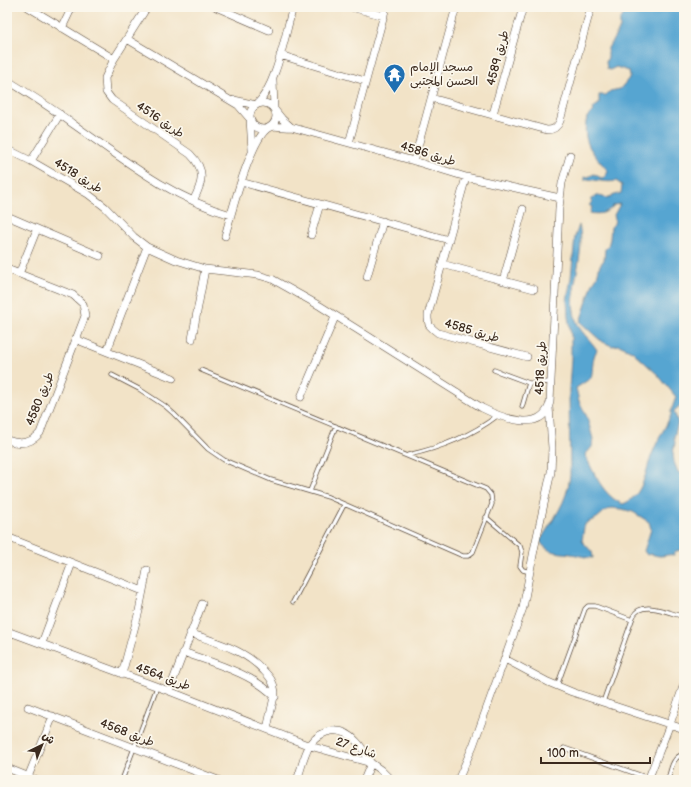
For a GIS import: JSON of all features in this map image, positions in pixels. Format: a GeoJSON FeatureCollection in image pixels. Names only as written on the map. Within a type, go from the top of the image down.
{"type":"FeatureCollection","features":[{"type":"Feature","properties":{"kind":"street"},"geometry":{"type":"LineString","coordinates":[[28,7],[114,59],[147,7]]}},
{"type":"Feature","properties":{"kind":"street"},"geometry":{"type":"LineString","coordinates":[[62,28],[72,7]]}},
{"type":"Feature","properties":{"kind":"street"},"geometry":{"type":"LineString","coordinates":[[216,7],[269,30]]}},
{"type":"Feature","properties":{"kind":"street"},"geometry":{"type":"LineString","coordinates":[[252,150],[250,119],[251,111],[265,95],[273,78],[293,7]]}},
{"type":"Feature","properties":{"kind":"street"},"geometry":{"type":"LineString","coordinates":[[351,7],[384,16]]}},
{"type":"Feature","properties":{"kind":"street"},"geometry":{"type":"LineString","coordinates":[[349,143],[386,7]]}},
{"type":"Feature","properties":{"kind":"street"},"geometry":{"type":"LineString","coordinates":[[414,161],[456,7]]}},
{"type":"Feature","properties":{"kind":"street","name":"طريق 4589"},"geometry":{"type":"LineString","coordinates":[[493,114],[523,7]]}},
{"type":"Feature","properties":{"kind":"street"},"geometry":{"type":"LineString","coordinates":[[431,98],[493,114],[546,130],[551,130],[558,125],[591,7]]}},
{"type":"Feature","properties":{"kind":"street"},"geometry":{"type":"LineString","coordinates":[[128,39],[238,104],[254,126],[266,129],[270,127]]}},
{"type":"Feature","properties":{"kind":"street"},"geometry":{"type":"LineString","coordinates":[[280,55],[365,81]]}},
{"type":"Feature","properties":{"kind":"street","name":"طريق 4516"},"geometry":{"type":"LineString","coordinates":[[114,59],[105,78],[106,92],[112,100],[190,154],[200,165],[202,173],[200,188],[193,201]]}},
{"type":"Feature","properties":{"kind":"street"},"geometry":{"type":"LineString","coordinates":[[225,236],[252,150],[261,133],[273,124],[276,117],[274,109],[273,78]]}},
{"type":"Feature","properties":{"kind":"street"},"geometry":{"type":"LineString","coordinates":[[7,80],[60,114],[141,172],[169,189],[193,201],[231,215]]}},
{"type":"Feature","properties":{"kind":"street"},"geometry":{"type":"LineString","coordinates":[[230,99],[256,105],[264,103],[271,106],[291,127]]}},
{"type":"Feature","properties":{"kind":"street"},"geometry":{"type":"LineString","coordinates":[[31,161],[60,114]]}},
{"type":"Feature","properties":{"kind":"street","name":"طريق 4586"},"geometry":{"type":"LineString","coordinates":[[270,127],[291,127],[466,177],[560,198]]}},
{"type":"Feature","properties":{"kind":"street","name":"طريق 4518"},"geometry":{"type":"LineString","coordinates":[[7,149],[31,161],[97,200],[134,237],[148,247],[176,260],[205,269],[258,275],[272,279],[468,400],[497,416],[515,421],[528,421],[541,418],[549,407],[552,382],[560,198],[570,155]]}},
{"type":"Feature","properties":{"kind":"street","name":"طريق 4585"},"geometry":{"type":"LineString","coordinates":[[466,177],[428,315],[429,325],[433,330],[447,335],[526,357]]}},
{"type":"Feature","properties":{"kind":"street"},"geometry":{"type":"LineString","coordinates":[[242,182],[449,240]]}},
{"type":"Feature","properties":{"kind":"street"},"geometry":{"type":"LineString","coordinates":[[311,235],[320,204]]}},
{"type":"Feature","properties":{"kind":"street"},"geometry":{"type":"LineString","coordinates":[[503,281],[523,209]]}},
{"type":"Feature","properties":{"kind":"street"},"geometry":{"type":"LineString","coordinates":[[7,216],[100,256]]}},
{"type":"Feature","properties":{"kind":"street"},"geometry":{"type":"LineString","coordinates":[[367,277],[383,221]]}},
{"type":"Feature","properties":{"kind":"street"},"geometry":{"type":"LineString","coordinates":[[19,274],[37,230]]}},
{"type":"Feature","properties":{"kind":"street"},"geometry":{"type":"LineString","coordinates":[[106,351],[148,247]]}},
{"type":"Feature","properties":{"kind":"street"},"geometry":{"type":"LineString","coordinates":[[442,264],[534,289]]}},
{"type":"Feature","properties":{"kind":"street","name":"طريق 4580"},"geometry":{"type":"LineString","coordinates":[[7,269],[79,299],[83,304],[84,316],[40,433],[31,441],[24,443],[16,443],[7,440]]}},
{"type":"Feature","properties":{"kind":"street"},"geometry":{"type":"LineString","coordinates":[[192,339],[205,269]]}},
{"type":"Feature","properties":{"kind":"street"},"geometry":{"type":"LineString","coordinates":[[301,397],[335,317]]}},
{"type":"Feature","properties":{"kind":"street"},"geometry":{"type":"LineString","coordinates":[[75,339],[173,378]]}},
{"type":"Feature","properties":{"kind":"street"},"geometry":{"type":"LineString","coordinates":[[458,780],[473,746],[523,608],[551,472],[552,448],[549,407]]}},
{"type":"Feature","properties":{"kind":"street"},"geometry":{"type":"LineString","coordinates":[[7,537],[143,591]]}},
{"type":"Feature","properties":{"kind":"street"},"geometry":{"type":"LineString","coordinates":[[42,643],[72,563]]}},
{"type":"Feature","properties":{"kind":"street"},"geometry":{"type":"LineString","coordinates":[[122,674],[147,570]]}},
{"type":"Feature","properties":{"kind":"street"},"geometry":{"type":"LineString","coordinates":[[169,691],[202,604]]}},
{"type":"Feature","properties":{"kind":"street"},"geometry":{"type":"LineString","coordinates":[[7,641],[9,632]]}},
{"type":"Feature","properties":{"kind":"street","name":"طريق 4564"},"geometry":{"type":"LineString","coordinates":[[9,632],[169,691],[310,746]]}},
{"type":"Feature","properties":{"kind":"street"},"geometry":{"type":"LineString","coordinates":[[190,633],[234,649],[251,658],[273,682],[275,686],[274,697],[267,729]]}},
{"type":"Feature","properties":{"kind":"street"},"geometry":{"type":"LineString","coordinates":[[183,652],[251,678],[268,689],[274,697]]}},
{"type":"Feature","properties":{"kind":"street"},"geometry":{"type":"LineString","coordinates":[[505,659],[557,686],[684,729]]}},
{"type":"Feature","properties":{"kind":"street"},"geometry":{"type":"LineString","coordinates":[[648,779],[684,684]]}},
{"type":"Feature","properties":{"kind":"street","name":"طريق 4568"},"geometry":{"type":"LineString","coordinates":[[28,707],[218,780]]}},
{"type":"Feature","properties":{"kind":"street"},"geometry":{"type":"LineString","coordinates":[[28,777],[52,716]]}},
{"type":"Feature","properties":{"kind":"street"},"geometry":{"type":"LineString","coordinates":[[300,779],[310,746],[320,735],[325,732],[330,730],[339,730],[357,741],[371,763],[364,780]]}},
{"type":"Feature","properties":{"kind":"street","name":"شارع 27"},"geometry":{"type":"LineString","coordinates":[[310,746],[371,763],[381,770],[390,780]]}},
{"type":"Feature","properties":{"kind":"street"},"geometry":{"type":"LineString","coordinates":[[7,768],[18,777],[28,777],[37,780]]}},
{"type":"Feature","properties":{"kind":"lane"},"geometry":{"type":"LineString","coordinates":[[112,374],[165,406],[203,445],[224,460],[271,480],[310,491],[465,556],[473,552],[486,517],[491,508],[492,500],[486,489],[200,370]]}},
{"type":"Feature","properties":{"kind":"lane"},"geometry":{"type":"LineString","coordinates":[[494,370],[529,382],[552,382]]}},
{"type":"Feature","properties":{"kind":"lane"},"geometry":{"type":"LineString","coordinates":[[522,407],[529,382]]}},
{"type":"Feature","properties":{"kind":"lane"},"geometry":{"type":"LineString","coordinates":[[406,455],[433,449],[459,439],[484,426],[497,416]]}},
{"type":"Feature","properties":{"kind":"lane"},"geometry":{"type":"LineString","coordinates":[[310,491],[336,426]]}},
{"type":"Feature","properties":{"kind":"lane"},"geometry":{"type":"LineString","coordinates":[[293,602],[344,505]]}},
{"type":"Feature","properties":{"kind":"lane"},"geometry":{"type":"LineString","coordinates":[[486,517],[520,546],[522,552],[520,566],[523,570],[530,572]]}},
{"type":"Feature","properties":{"kind":"lane"},"geometry":{"type":"LineString","coordinates":[[557,686],[586,609],[595,606],[632,620]]}},
{"type":"Feature","properties":{"kind":"lane"},"geometry":{"type":"LineString","coordinates":[[603,702],[636,611],[646,607],[684,617]]}},
{"type":"Feature","properties":{"kind":"lane"},"geometry":{"type":"LineString","coordinates":[[122,780],[157,687]]}},
{"type":"Feature","properties":{"kind":"lane"},"geometry":{"type":"LineString","coordinates":[[564,748],[648,779]]}},
{"type":"Feature","properties":{"kind":"lane"},"geometry":{"type":"LineString","coordinates":[[668,780],[675,759],[684,754]]}},
{"type":"Feature","properties":{"kind":"water"},"geometry":{"type":"Polygon","coordinates":[[[629,7],[684,7],[684,402],[674,411],[678,423],[674,437],[675,443],[673,454],[678,472],[684,473],[684,551],[676,551],[674,555],[647,555],[644,551],[651,529],[649,522],[633,512],[611,508],[597,518],[586,523],[584,527],[582,541],[592,552],[593,558],[590,558],[574,554],[554,552],[546,548],[540,541],[563,502],[570,475],[569,389],[571,335],[567,300],[575,237],[579,225],[581,237],[573,297],[574,308],[576,320],[582,332],[597,350],[594,357],[591,378],[576,388],[579,401],[587,417],[593,439],[592,447],[585,455],[600,484],[616,501],[623,504],[630,500],[640,489],[654,449],[671,415],[676,397],[658,375],[632,351],[619,345],[612,346],[601,341],[580,322],[593,283],[597,277],[600,265],[604,260],[605,249],[608,246],[610,239],[611,227],[614,224],[614,215],[620,204],[614,205],[604,213],[594,214],[590,213],[592,207],[589,205],[593,202],[590,200],[597,196],[606,198],[621,193],[622,185],[616,181],[606,182],[587,179],[585,181],[585,176],[588,177],[594,174],[601,178],[605,177],[608,171],[589,147],[586,134],[587,117],[594,111],[593,108],[599,104],[599,95],[606,95],[610,91],[620,89],[630,77],[629,71],[616,67],[610,70],[607,69],[606,62],[608,57],[608,48],[620,28],[620,20],[629,7]]]}},
{"type":"Feature","properties":{"kind":"place","name":"مسجد الإمام الحسن المجتبى"},"geometry":{"type":"Point","coordinates":[394,94]}}]}
